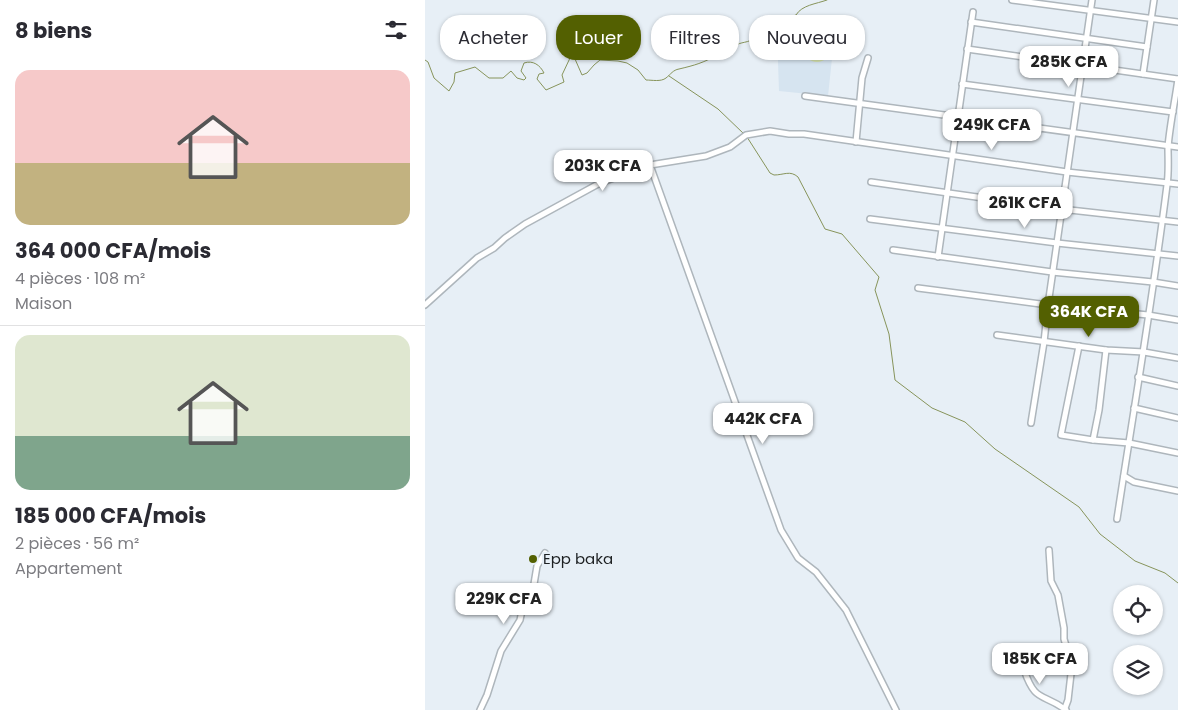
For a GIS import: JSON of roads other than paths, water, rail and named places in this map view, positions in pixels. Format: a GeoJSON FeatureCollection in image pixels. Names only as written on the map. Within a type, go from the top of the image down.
{"type":"FeatureCollection","features":[{"type":"Feature","properties":{"kind":"street"},"geometry":{"type":"LineString","coordinates":[[1012,0],[1178,22]]}},
{"type":"Feature","properties":{"kind":"street"},"geometry":{"type":"LineString","coordinates":[[1031,423],[1092,0]]}},
{"type":"Feature","properties":{"kind":"street"},"geometry":{"type":"LineString","coordinates":[[1143,74],[1154,0]]}},
{"type":"Feature","properties":{"kind":"street"},"geometry":{"type":"LineString","coordinates":[[938,257],[973,12]]}},
{"type":"Feature","properties":{"kind":"street"},"geometry":{"type":"LineString","coordinates":[[971,22],[1147,47]]}},
{"type":"Feature","properties":{"kind":"street"},"geometry":{"type":"LineString","coordinates":[[967,49],[1178,79],[1169,145],[1167,182],[1144,352],[1138,378],[1117,519]]}},
{"type":"Feature","properties":{"kind":"street"},"geometry":{"type":"LineString","coordinates":[[856,142],[863,72],[868,58]]}},
{"type":"Feature","properties":{"kind":"street"},"geometry":{"type":"LineString","coordinates":[[962,84],[1173,112]]}},
{"type":"Feature","properties":{"kind":"street"},"geometry":{"type":"LineString","coordinates":[[805,96],[1178,147]]}},
{"type":"Feature","properties":{"kind":"street"},"geometry":{"type":"LineString","coordinates":[[425,305],[477,258],[525,224],[600,183],[651,165],[706,156],[730,147],[746,135],[770,131],[804,134],[1067,172],[1178,184]]}},
{"type":"Feature","properties":{"kind":"street"},"geometry":{"type":"LineString","coordinates":[[651,165],[781,530],[798,558],[816,572],[846,610],[896,710]]}},
{"type":"Feature","properties":{"kind":"street"},"geometry":{"type":"LineString","coordinates":[[871,182],[1061,209],[1178,222]]}},
{"type":"Feature","properties":{"kind":"street"},"geometry":{"type":"LineString","coordinates":[[870,219],[1057,243],[1178,256]]}},
{"type":"Feature","properties":{"kind":"street"},"geometry":{"type":"LineString","coordinates":[[893,250],[1052,272],[1178,286]]}},
{"type":"Feature","properties":{"kind":"street"},"geometry":{"type":"LineString","coordinates":[[918,288],[1178,320]]}},
{"type":"Feature","properties":{"kind":"street"},"geometry":{"type":"LineString","coordinates":[[997,335],[1107,350],[1144,352],[1178,358]]}},
{"type":"Feature","properties":{"kind":"street"},"geometry":{"type":"LineString","coordinates":[[1079,346],[1061,435],[1129,443],[1178,453]]}},
{"type":"Feature","properties":{"kind":"street"},"geometry":{"type":"LineString","coordinates":[[1093,440],[1107,350]]}},
{"type":"Feature","properties":{"kind":"street"},"geometry":{"type":"LineString","coordinates":[[1138,378],[1178,386]]}},
{"type":"Feature","properties":{"kind":"street"},"geometry":{"type":"LineString","coordinates":[[1134,408],[1178,418]]}},
{"type":"Feature","properties":{"kind":"street"},"geometry":{"type":"LineString","coordinates":[[1124,476],[1134,482],[1178,491]]}},
{"type":"Feature","properties":{"kind":"street"},"geometry":{"type":"LineString","coordinates":[[1011,652],[1011,662],[1024,670],[1033,692],[1066,709],[1072,665],[1064,639],[1058,595],[1051,580],[1049,550]]}},
{"type":"Feature","properties":{"kind":"street"},"geometry":{"type":"LineString","coordinates":[[480,710],[501,651],[520,620],[523,606],[535,587],[539,560],[545,553]]}},
{"type":"Feature","properties":{"kind":"waterway"},"geometry":{"type":"LineString","coordinates":[[425,60],[428,62],[434,78],[449,91],[454,82],[455,73],[475,67],[489,78],[503,78],[511,71],[517,78],[524,80],[526,78],[521,71],[524,63],[530,62],[538,66],[544,73],[539,74],[537,79],[546,90],[564,82],[562,75],[570,58],[575,59],[582,75],[587,73],[600,60],[618,61],[627,63],[638,70],[646,80],[659,80],[666,78],[675,70],[699,64],[718,55],[717,52],[725,47],[733,49],[737,45],[750,41],[770,23],[796,15],[806,7],[827,0]]}},
{"type":"Feature","properties":{"kind":"waterway"},"geometry":{"type":"LineString","coordinates":[[669,76],[718,109],[744,134]]}},
{"type":"Feature","properties":{"kind":"waterway"},"geometry":{"type":"LineString","coordinates":[[747,137],[770,173],[774,175],[790,173],[798,177],[825,229],[842,234],[879,277],[875,290],[889,334],[895,380],[932,408],[965,422],[995,449],[1079,507],[1100,534],[1135,561],[1165,573],[1178,583]]}},
{"type":"Feature","properties":{"kind":"place","name":"Epp baka"},"geometry":{"type":"Point","coordinates":[533,559]}}]}
